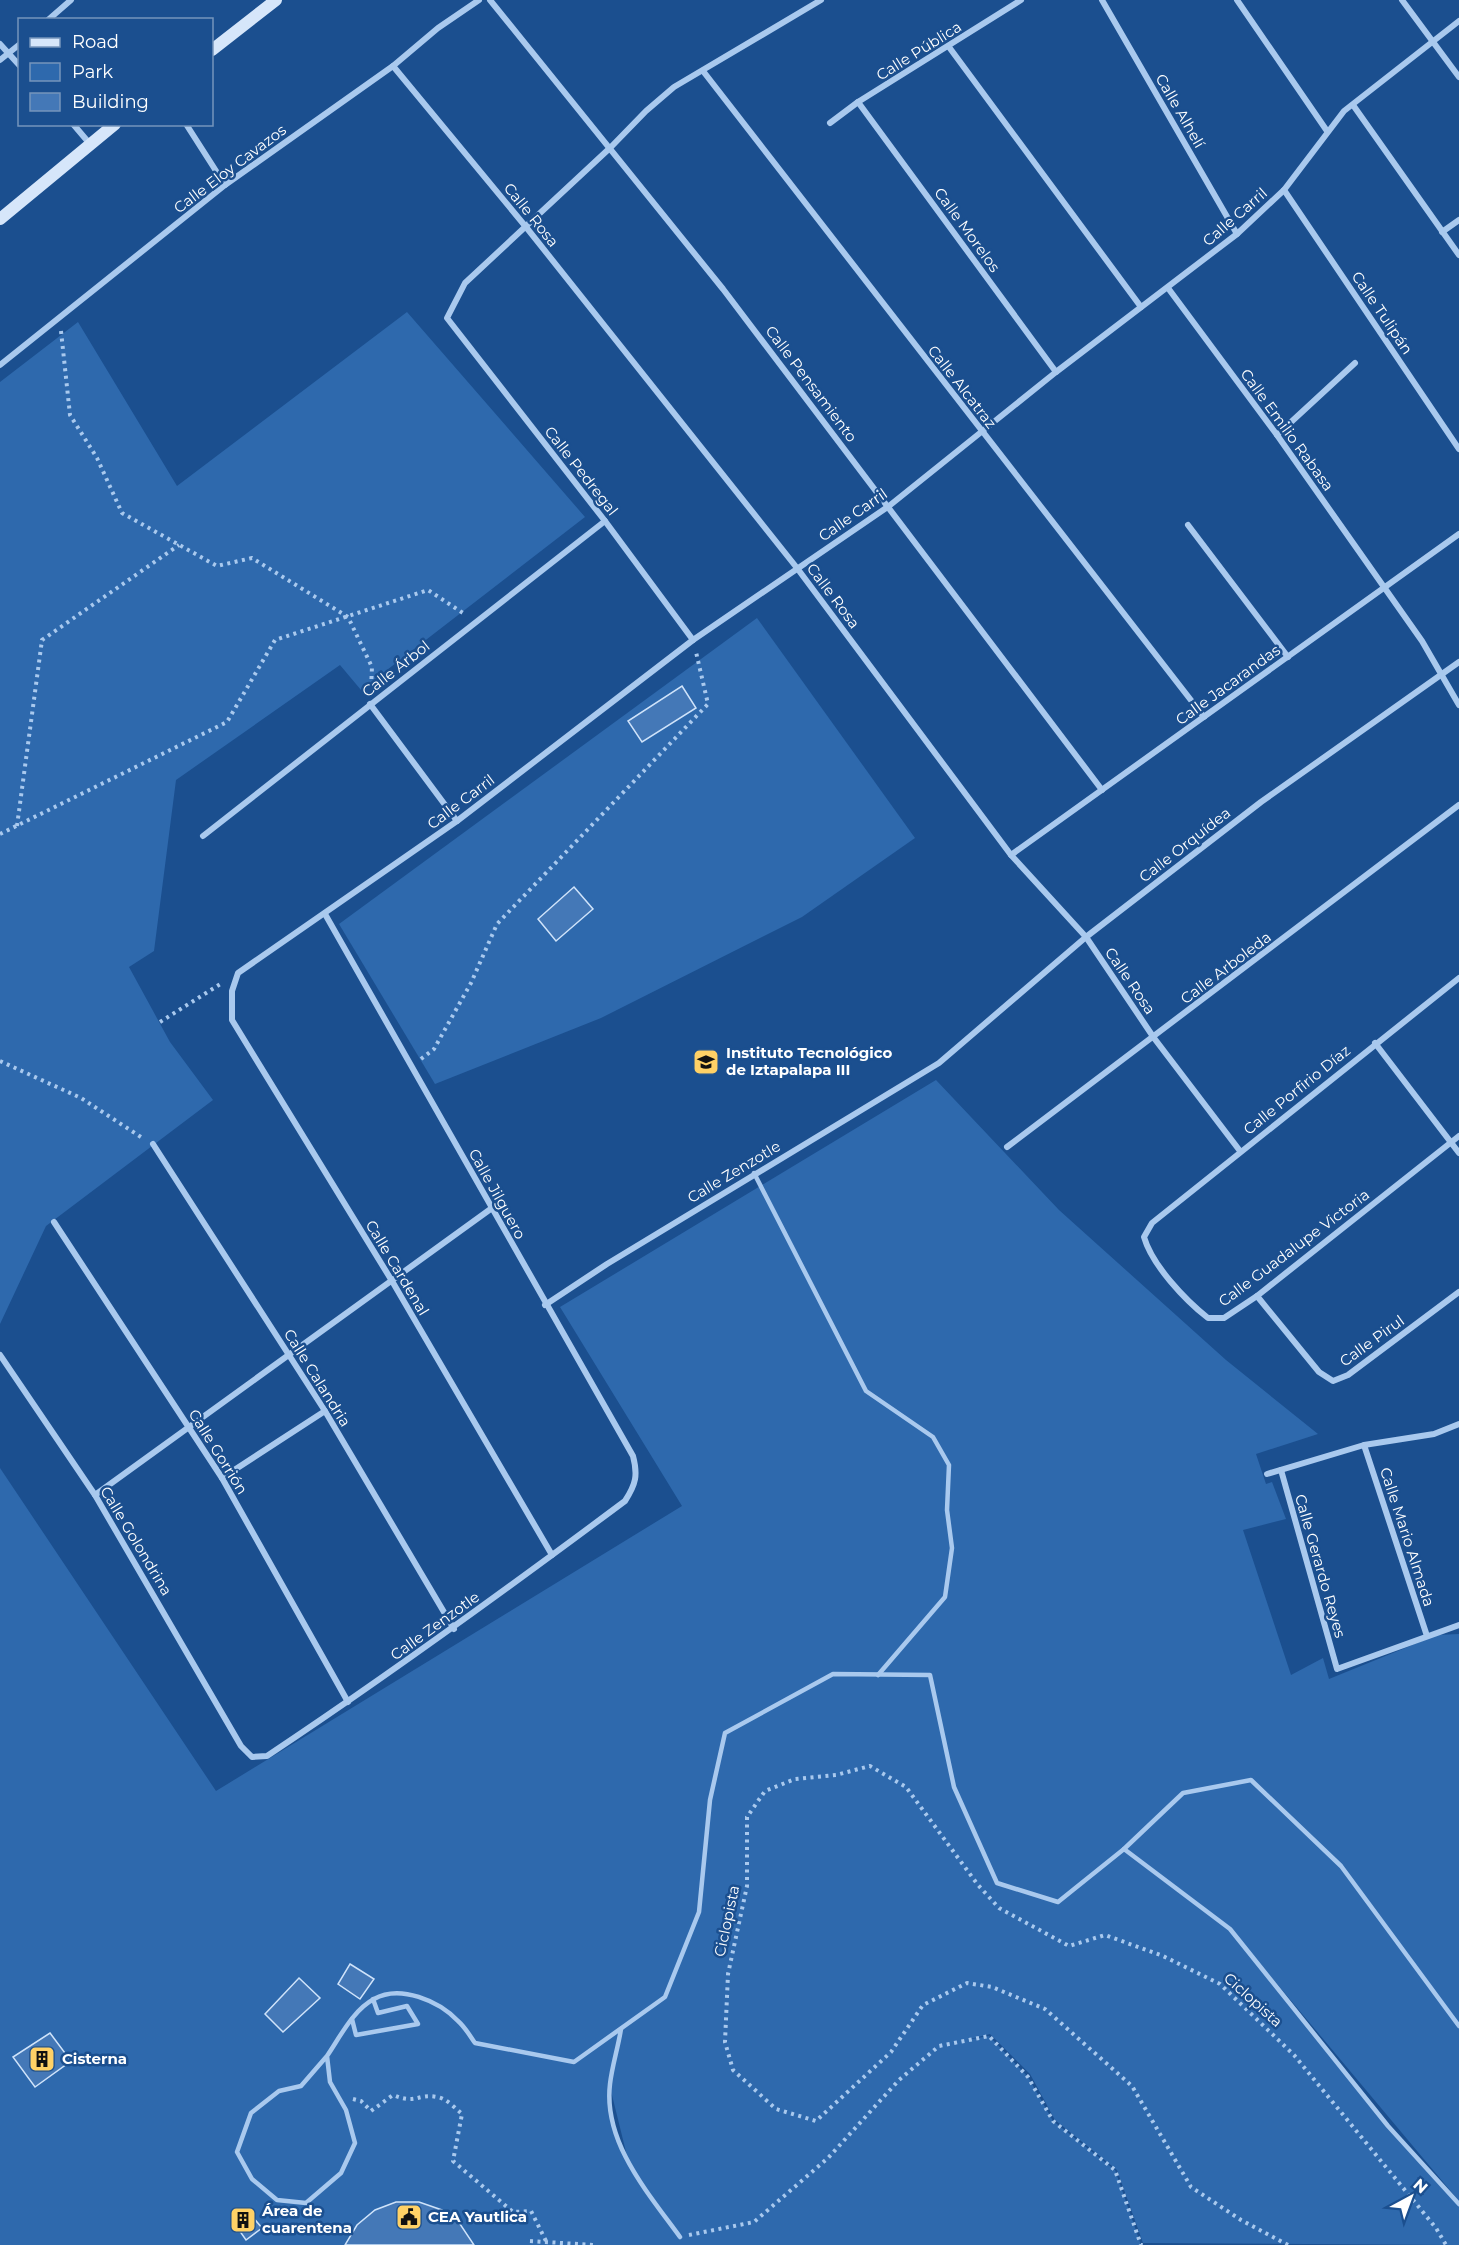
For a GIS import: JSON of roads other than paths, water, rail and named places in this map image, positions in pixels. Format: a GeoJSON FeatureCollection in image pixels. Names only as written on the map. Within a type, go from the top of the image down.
{"type":"FeatureCollection","features":[{"type":"Feature","properties":{"kind":"street"},"geometry":{"type":"LineString","coordinates":[[50,18],[71,0]]}},
{"type":"Feature","properties":{"kind":"street"},"geometry":{"type":"LineString","coordinates":[[213,49],[276,0]]}},
{"type":"Feature","properties":{"kind":"street","name":"Calle Eloy Cavazos"},"geometry":{"type":"LineString","coordinates":[[0,365],[225,185],[393,66],[438,28],[479,0]]}},
{"type":"Feature","properties":{"kind":"street","name":"Calle Pensamiento"},"geometry":{"type":"LineString","coordinates":[[490,0],[611,147],[723,289],[1102,790]]}},
{"type":"Feature","properties":{"kind":"street"},"geometry":{"type":"LineString","coordinates":[[526,227],[646,111],[674,87],[821,0]]}},
{"type":"Feature","properties":{"kind":"street","name":"Calle Pública"},"geometry":{"type":"LineString","coordinates":[[830,123],[858,102],[1021,0]]}},
{"type":"Feature","properties":{"kind":"street","name":"Calle Alhelí"},"geometry":{"type":"LineString","coordinates":[[1102,0],[1237,234]]}},
{"type":"Feature","properties":{"kind":"street"},"geometry":{"type":"LineString","coordinates":[[1237,0],[1327,131]]}},
{"type":"Feature","properties":{"kind":"street"},"geometry":{"type":"LineString","coordinates":[[1401,0],[1459,77]]}},
{"type":"Feature","properties":{"kind":"street","name":"Calle Carril"},"geometry":{"type":"LineString","coordinates":[[232,991],[238,973],[457,820],[693,640],[889,506],[1056,372],[1237,234],[1284,190],[1327,131],[1353,105],[1459,21]]}},
{"type":"Feature","properties":{"kind":"street"},"geometry":{"type":"LineString","coordinates":[[0,44],[18,64]]}},
{"type":"Feature","properties":{"kind":"street"},"geometry":{"type":"LineString","coordinates":[[0,60],[18,46]]}},
{"type":"Feature","properties":{"kind":"street"},"geometry":{"type":"LineString","coordinates":[[949,47],[1142,307]]}},
{"type":"Feature","properties":{"kind":"street","name":"Calle Rosa"},"geometry":{"type":"LineString","coordinates":[[393,66],[526,227],[796,568],[1011,855],[1086,938],[1154,1038],[1240,1151]]}},
{"type":"Feature","properties":{"kind":"street","name":"Calle Alcatraz"},"geometry":{"type":"LineString","coordinates":[[703,71],[1204,717]]}},
{"type":"Feature","properties":{"kind":"street","name":"Calle Morelos"},"geometry":{"type":"LineString","coordinates":[[858,102],[1056,372]]}},
{"type":"Feature","properties":{"kind":"street"},"geometry":{"type":"LineString","coordinates":[[1353,105],[1459,255]]}},
{"type":"Feature","properties":{"kind":"street"},"geometry":{"type":"LineString","coordinates":[[75,126],[90,144]]}},
{"type":"Feature","properties":{"kind":"street"},"geometry":{"type":"LineString","coordinates":[[0,219],[112,126]]}},
{"type":"Feature","properties":{"kind":"street"},"geometry":{"type":"LineString","coordinates":[[187,126],[225,185]]}},
{"type":"Feature","properties":{"kind":"street","name":"Calle Tulipán"},"geometry":{"type":"LineString","coordinates":[[1284,190],[1459,449]]}},
{"type":"Feature","properties":{"kind":"street"},"geometry":{"type":"LineString","coordinates":[[1442,232],[1459,220]]}},
{"type":"Feature","properties":{"kind":"street","name":"Calle Pedregal"},"geometry":{"type":"LineString","coordinates":[[526,227],[465,284],[447,318],[605,521],[693,640]]}},
{"type":"Feature","properties":{"kind":"street","name":"Calle Emilio Rabasa"},"geometry":{"type":"LineString","coordinates":[[1168,288],[1277,435],[1385,587],[1459,705]]}},
{"type":"Feature","properties":{"kind":"street"},"geometry":{"type":"LineString","coordinates":[[1277,435],[1355,363]]}},
{"type":"Feature","properties":{"kind":"street","name":"Calle Árbol"},"geometry":{"type":"LineString","coordinates":[[203,836],[605,521]]}},
{"type":"Feature","properties":{"kind":"street"},"geometry":{"type":"LineString","coordinates":[[1188,525],[1288,657]]}},
{"type":"Feature","properties":{"kind":"street","name":"Calle Jacarandas"},"geometry":{"type":"LineString","coordinates":[[1011,855],[1459,534]]}},
{"type":"Feature","properties":{"kind":"street","name":"Calle Orquídea"},"geometry":{"type":"LineString","coordinates":[[939,1063],[1086,938],[1261,802],[1459,662]]}},
{"type":"Feature","properties":{"kind":"street"},"geometry":{"type":"LineString","coordinates":[[370,704],[457,820]]}},
{"type":"Feature","properties":{"kind":"street","name":"Calle Arboleda"},"geometry":{"type":"LineString","coordinates":[[1007,1147],[1459,805]]}},
{"type":"Feature","properties":{"kind":"street","name":"Calle Jilguero"},"geometry":{"type":"LineString","coordinates":[[325,914],[545,1305],[633,1456],[638,1474],[633,1488]]}},
{"type":"Feature","properties":{"kind":"street","name":"Calle Porfirio Díaz"},"geometry":{"type":"LineString","coordinates":[[1152,1223],[1459,978]]}},
{"type":"Feature","properties":{"kind":"street","name":"Calle Cardenal"},"geometry":{"type":"LineString","coordinates":[[232,991],[232,1020],[392,1281],[552,1555]]}},
{"type":"Feature","properties":{"kind":"street"},"geometry":{"type":"LineString","coordinates":[[1375,1043],[1459,1153]]}},
{"type":"Feature","properties":{"kind":"street","name":"Calle Zenzotle"},"geometry":{"type":"LineString","coordinates":[[545,1305],[754,1173],[939,1063]]}},
{"type":"Feature","properties":{"kind":"street","name":"Calle Guadalupe Victoria"},"geometry":{"type":"LineString","coordinates":[[1152,1223],[1144,1237],[1149,1254],[1196,1309],[1208,1318],[1224,1318],[1257,1296],[1459,1137]]}},
{"type":"Feature","properties":{"kind":"street","name":"Calle Calandria"},"geometry":{"type":"LineString","coordinates":[[153,1144],[325,1411],[454,1629]]}},
{"type":"Feature","properties":{"kind":"street"},"geometry":{"type":"LineString","coordinates":[[95,1495],[492,1208]]}},
{"type":"Feature","properties":{"kind":"street","name":"Calle Gorrión"},"geometry":{"type":"LineString","coordinates":[[54,1222],[222,1478],[348,1702]]}},
{"type":"Feature","properties":{"kind":"street","name":"Calle Pirul"},"geometry":{"type":"LineString","coordinates":[[1257,1296],[1319,1372],[1333,1381],[1348,1375],[1459,1292]]}},
{"type":"Feature","properties":{"kind":"street","name":"Calle Golondrina"},"geometry":{"type":"LineString","coordinates":[[0,1355],[95,1495],[241,1746]]}},
{"type":"Feature","properties":{"kind":"street"},"geometry":{"type":"LineString","coordinates":[[222,1478],[325,1411]]}},
{"type":"Feature","properties":{"kind":"street"},"geometry":{"type":"LineString","coordinates":[[1267,1474],[1364,1445],[1434,1434],[1457,1425],[1459,1435]]}},
{"type":"Feature","properties":{"kind":"street","name":"Calle Mario Almada"},"geometry":{"type":"LineString","coordinates":[[1364,1445],[1427,1636]]}},
{"type":"Feature","properties":{"kind":"street","name":"Calle Gerardo Reyes"},"geometry":{"type":"LineString","coordinates":[[1281,1470],[1337,1669],[1427,1636]]}},
{"type":"Feature","properties":{"kind":"street","name":"Calle Zenzotle"},"geometry":{"type":"LineString","coordinates":[[241,1746],[252,1757],[267,1756],[454,1629],[624,1501],[633,1488]]}},
{"type":"Feature","properties":{"kind":"street"},"geometry":{"type":"LineString","coordinates":[[1427,1636],[1459,1624]]}},
{"type":"Feature","properties":{"kind":"lane"},"geometry":{"type":"LineString","coordinates":[[754,1173],[866,1391],[933,1437],[950,1465],[947,1510],[952,1548],[945,1597],[878,1675]]}},
{"type":"Feature","properties":{"kind":"lane"},"geometry":{"type":"LineString","coordinates":[[327,2056],[330,2082],[346,2110],[355,2143],[342,2173],[306,2204],[277,2200],[252,2179],[237,2152],[251,2113],[279,2091],[301,2086],[327,2056],[352,2019],[373,1999],[393,1991],[438,2005],[459,2021],[475,2043],[574,2062],[666,1997],[699,1912],[710,1800],[725,1733],[833,1674],[930,1675],[954,1787],[997,1883],[1058,1902],[1124,1849],[1183,1793],[1251,1780],[1341,1866],[1459,2026]]}},
{"type":"Feature","properties":{"kind":"lane"},"geometry":{"type":"LineString","coordinates":[[1124,1849],[1230,1929],[1388,2126],[1459,2204]]}},
{"type":"Feature","properties":{"kind":"lane"},"geometry":{"type":"LineString","coordinates":[[352,2019],[356,2035],[418,2024],[407,2006],[378,2013],[373,1999]]}},
{"type":"Feature","properties":{"kind":"lane"},"geometry":{"type":"LineString","coordinates":[[621,2030],[610,2086],[613,2130],[628,2160],[680,2237]]}},
{"type":"Feature","properties":{"kind":"place","name":"Instituto Tecnológico de Iztapalapa III"},"geometry":{"type":"Point","coordinates":[706,1062]}},
{"type":"Feature","properties":{"kind":"place","name":"Cisterna"},"geometry":{"type":"Point","coordinates":[42,2059]}},
{"type":"Feature","properties":{"kind":"place","name":"CEA Yautlica"},"geometry":{"type":"Point","coordinates":[409,2217]}},
{"type":"Feature","properties":{"kind":"place","name":"Área de cuarentena"},"geometry":{"type":"Point","coordinates":[243,2220]}}]}
